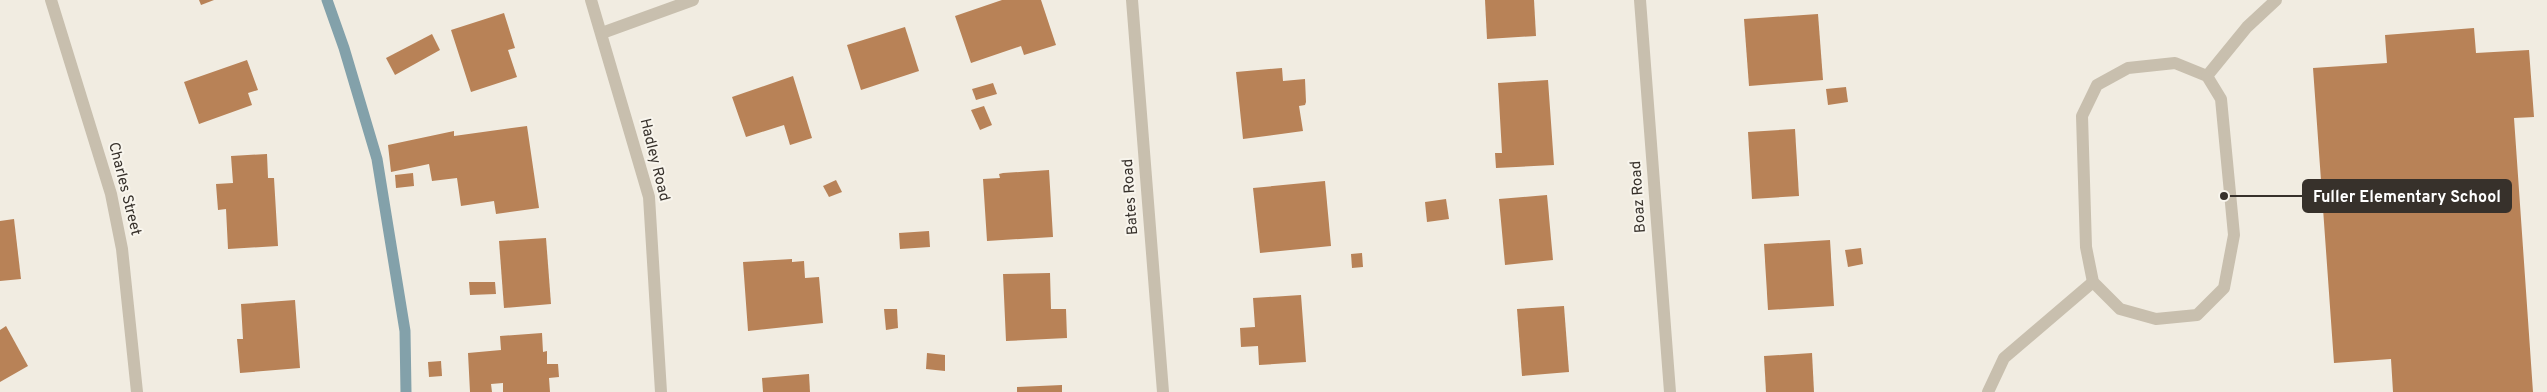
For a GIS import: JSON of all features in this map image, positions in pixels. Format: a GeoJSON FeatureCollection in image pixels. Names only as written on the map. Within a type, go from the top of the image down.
{"type":"FeatureCollection","features":[{"type":"Feature","properties":{"kind":"street","name":"Charles Street"},"geometry":{"type":"LineString","coordinates":[[51,0],[111,194],[122,249],[138,392]]}},
{"type":"Feature","properties":{"kind":"street","name":"Hadley Road"},"geometry":{"type":"LineString","coordinates":[[591,0],[649,197],[661,392]]}},
{"type":"Feature","properties":{"kind":"street"},"geometry":{"type":"LineString","coordinates":[[602,33],[693,0]]}},
{"type":"Feature","properties":{"kind":"street","name":"Bates Road"},"geometry":{"type":"LineString","coordinates":[[1132,0],[1162,392]]}},
{"type":"Feature","properties":{"kind":"street","name":"Boaz Road"},"geometry":{"type":"LineString","coordinates":[[1640,0],[1670,392]]}},
{"type":"Feature","properties":{"kind":"street"},"geometry":{"type":"LineString","coordinates":[[2207,76],[2247,27],[2276,0]]}},
{"type":"Feature","properties":{"kind":"street"},"geometry":{"type":"LineString","coordinates":[[2175,63],[2207,76],[2221,99],[2234,235],[2224,288],[2198,315],[2156,319],[2120,309],[2093,282],[2086,247],[2082,116],[2097,85],[2128,68],[2175,63]]}},
{"type":"Feature","properties":{"kind":"street"},"geometry":{"type":"LineString","coordinates":[[1988,392],[2004,358],[2093,282]]}},
{"type":"Feature","properties":{"kind":"building"},"geometry":{"type":"Polygon","coordinates":[[[199,0],[214,0],[201,5],[199,0]]]}},
{"type":"Feature","properties":{"kind":"building"},"geometry":{"type":"Polygon","coordinates":[[[1002,0],[1041,0],[1056,45],[1024,55],[1021,46],[971,63],[955,16],[1002,0]]]}},
{"type":"Feature","properties":{"kind":"building"},"geometry":{"type":"Polygon","coordinates":[[[1485,0],[1534,0],[1536,36],[1487,39],[1485,0]]]}},
{"type":"Feature","properties":{"kind":"building"},"geometry":{"type":"Polygon","coordinates":[[[504,13],[515,48],[508,50],[517,77],[471,92],[451,30],[504,13]]]}},
{"type":"Feature","properties":{"kind":"building"},"geometry":{"type":"Polygon","coordinates":[[[1818,14],[1823,80],[1749,86],[1744,19],[1818,14]]]}},
{"type":"Feature","properties":{"kind":"building"},"geometry":{"type":"Polygon","coordinates":[[[905,27],[919,71],[861,90],[847,45],[905,27]]]}},
{"type":"Feature","properties":{"kind":"building"},"geometry":{"type":"Polygon","coordinates":[[[2474,28],[2476,53],[2529,50],[2534,117],[2514,118],[2533,392],[2393,392],[2391,359],[2334,363],[2313,68],[2387,63],[2385,35],[2474,28]]]}},
{"type":"Feature","properties":{"kind":"building"},"geometry":{"type":"Polygon","coordinates":[[[432,34],[440,50],[395,75],[386,58],[432,34]]]}},
{"type":"Feature","properties":{"kind":"building"},"geometry":{"type":"Polygon","coordinates":[[[247,60],[258,90],[248,93],[252,105],[199,124],[184,82],[247,60]]]}},
{"type":"Feature","properties":{"kind":"building"},"geometry":{"type":"Polygon","coordinates":[[[1282,68],[1283,81],[1305,79],[1306,102],[1305,105],[1299,106],[1303,131],[1243,139],[1236,72],[1282,68]]]}},
{"type":"Feature","properties":{"kind":"building"},"geometry":{"type":"Polygon","coordinates":[[[793,76],[812,138],[790,145],[784,125],[746,137],[732,97],[793,76]]]}},
{"type":"Feature","properties":{"kind":"building"},"geometry":{"type":"Polygon","coordinates":[[[1548,80],[1554,165],[1496,168],[1495,153],[1502,153],[1498,83],[1548,80]]]}},
{"type":"Feature","properties":{"kind":"building"},"geometry":{"type":"Polygon","coordinates":[[[993,83],[997,94],[976,100],[972,89],[993,83]]]}},
{"type":"Feature","properties":{"kind":"building"},"geometry":{"type":"Polygon","coordinates":[[[1846,87],[1848,102],[1828,105],[1826,89],[1846,87]]]}},
{"type":"Feature","properties":{"kind":"building"},"geometry":{"type":"Polygon","coordinates":[[[984,106],[992,125],[980,130],[971,110],[984,106]]]}},
{"type":"Feature","properties":{"kind":"building"},"geometry":{"type":"Polygon","coordinates":[[[527,126],[539,208],[496,214],[494,201],[461,206],[457,178],[432,181],[429,164],[391,172],[388,145],[454,131],[454,136],[527,126]]]}},
{"type":"Feature","properties":{"kind":"building"},"geometry":{"type":"Polygon","coordinates":[[[1795,129],[1799,196],[1752,199],[1748,132],[1795,129]]]}},
{"type":"Feature","properties":{"kind":"building"},"geometry":{"type":"Polygon","coordinates":[[[267,154],[268,178],[274,178],[278,246],[228,249],[226,209],[218,210],[216,184],[233,183],[231,156],[267,154]]]}},
{"type":"Feature","properties":{"kind":"building"},"geometry":{"type":"Polygon","coordinates":[[[1049,170],[1053,237],[987,241],[983,179],[1000,178],[999,174],[1003,173],[1049,170]]]}},
{"type":"Feature","properties":{"kind":"building"},"geometry":{"type":"Polygon","coordinates":[[[413,173],[414,186],[396,188],[395,175],[413,173]]]}},
{"type":"Feature","properties":{"kind":"building"},"geometry":{"type":"Polygon","coordinates":[[[836,180],[842,192],[829,197],[823,186],[836,180]]]}},
{"type":"Feature","properties":{"kind":"building"},"geometry":{"type":"Polygon","coordinates":[[[1325,181],[1331,246],[1260,253],[1253,188],[1325,181]]]}},
{"type":"Feature","properties":{"kind":"building"},"geometry":{"type":"Polygon","coordinates":[[[1547,195],[1553,260],[1505,265],[1499,199],[1547,195]]]}},
{"type":"Feature","properties":{"kind":"building"},"geometry":{"type":"Polygon","coordinates":[[[1446,199],[1449,219],[1427,222],[1425,202],[1446,199]]]}},
{"type":"Feature","properties":{"kind":"building"},"geometry":{"type":"Polygon","coordinates":[[[14,219],[21,279],[0,281],[0,221],[14,219]]]}},
{"type":"Feature","properties":{"kind":"building"},"geometry":{"type":"Polygon","coordinates":[[[929,231],[930,247],[900,249],[899,233],[929,231]]]}},
{"type":"Feature","properties":{"kind":"building"},"geometry":{"type":"Polygon","coordinates":[[[546,238],[551,304],[504,308],[499,241],[546,238]]]}},
{"type":"Feature","properties":{"kind":"building"},"geometry":{"type":"Polygon","coordinates":[[[1830,240],[1834,306],[1768,310],[1764,244],[1830,240]]]}},
{"type":"Feature","properties":{"kind":"building"},"geometry":{"type":"Polygon","coordinates":[[[1861,248],[1863,264],[1848,267],[1845,250],[1861,248]]]}},
{"type":"Feature","properties":{"kind":"building"},"geometry":{"type":"Polygon","coordinates":[[[1362,253],[1363,267],[1352,268],[1351,254],[1362,253]]]}},
{"type":"Feature","properties":{"kind":"building"},"geometry":{"type":"Polygon","coordinates":[[[792,259],[792,262],[804,261],[805,278],[819,277],[823,323],[748,331],[743,262],[792,259]]]}},
{"type":"Feature","properties":{"kind":"building"},"geometry":{"type":"Polygon","coordinates":[[[1050,273],[1051,309],[1066,309],[1067,338],[1006,341],[1003,274],[1050,273]]]}},
{"type":"Feature","properties":{"kind":"building"},"geometry":{"type":"Polygon","coordinates":[[[469,282],[495,282],[496,294],[470,295],[469,282]]]}},
{"type":"Feature","properties":{"kind":"building"},"geometry":{"type":"Polygon","coordinates":[[[1301,295],[1306,362],[1259,365],[1258,346],[1241,347],[1240,328],[1255,327],[1253,298],[1301,295]]]}},
{"type":"Feature","properties":{"kind":"building"},"geometry":{"type":"Polygon","coordinates":[[[295,300],[300,368],[240,373],[237,339],[243,339],[241,304],[295,300]]]}},
{"type":"Feature","properties":{"kind":"building"},"geometry":{"type":"Polygon","coordinates":[[[1564,306],[1569,372],[1522,376],[1517,309],[1564,306]]]}},
{"type":"Feature","properties":{"kind":"building"},"geometry":{"type":"Polygon","coordinates":[[[884,309],[897,309],[898,328],[886,330],[884,309]]]}},
{"type":"Feature","properties":{"kind":"building"},"geometry":{"type":"Polygon","coordinates":[[[6,326],[28,366],[0,382],[0,330],[6,326]]]}},
{"type":"Feature","properties":{"kind":"building"},"geometry":{"type":"Polygon","coordinates":[[[542,333],[543,352],[547,351],[547,364],[558,364],[559,377],[549,378],[550,392],[503,392],[503,383],[491,384],[492,392],[470,392],[468,353],[501,350],[500,336],[542,333]]]}},
{"type":"Feature","properties":{"kind":"building"},"geometry":{"type":"Polygon","coordinates":[[[927,353],[945,355],[945,371],[926,369],[927,353]]]}},
{"type":"Feature","properties":{"kind":"building"},"geometry":{"type":"Polygon","coordinates":[[[1812,353],[1814,392],[1766,392],[1764,356],[1812,353]]]}},
{"type":"Feature","properties":{"kind":"building"},"geometry":{"type":"Polygon","coordinates":[[[441,361],[442,376],[429,377],[428,362],[441,361]]]}},
{"type":"Feature","properties":{"kind":"building"},"geometry":{"type":"Polygon","coordinates":[[[809,374],[810,392],[763,392],[762,378],[809,374]]]}},
{"type":"Feature","properties":{"kind":"building"},"geometry":{"type":"Polygon","coordinates":[[[1062,385],[1062,392],[1017,392],[1017,387],[1062,385]]]}},
{"type":"Feature","properties":{"kind":"waterway"},"geometry":{"type":"LineString","coordinates":[[327,0],[344,48],[377,159],[405,331],[406,392]]}},
{"type":"Feature","properties":{"kind":"place","name":"Fuller Elementary School"},"geometry":{"type":"Point","coordinates":[2224,196]}}]}
